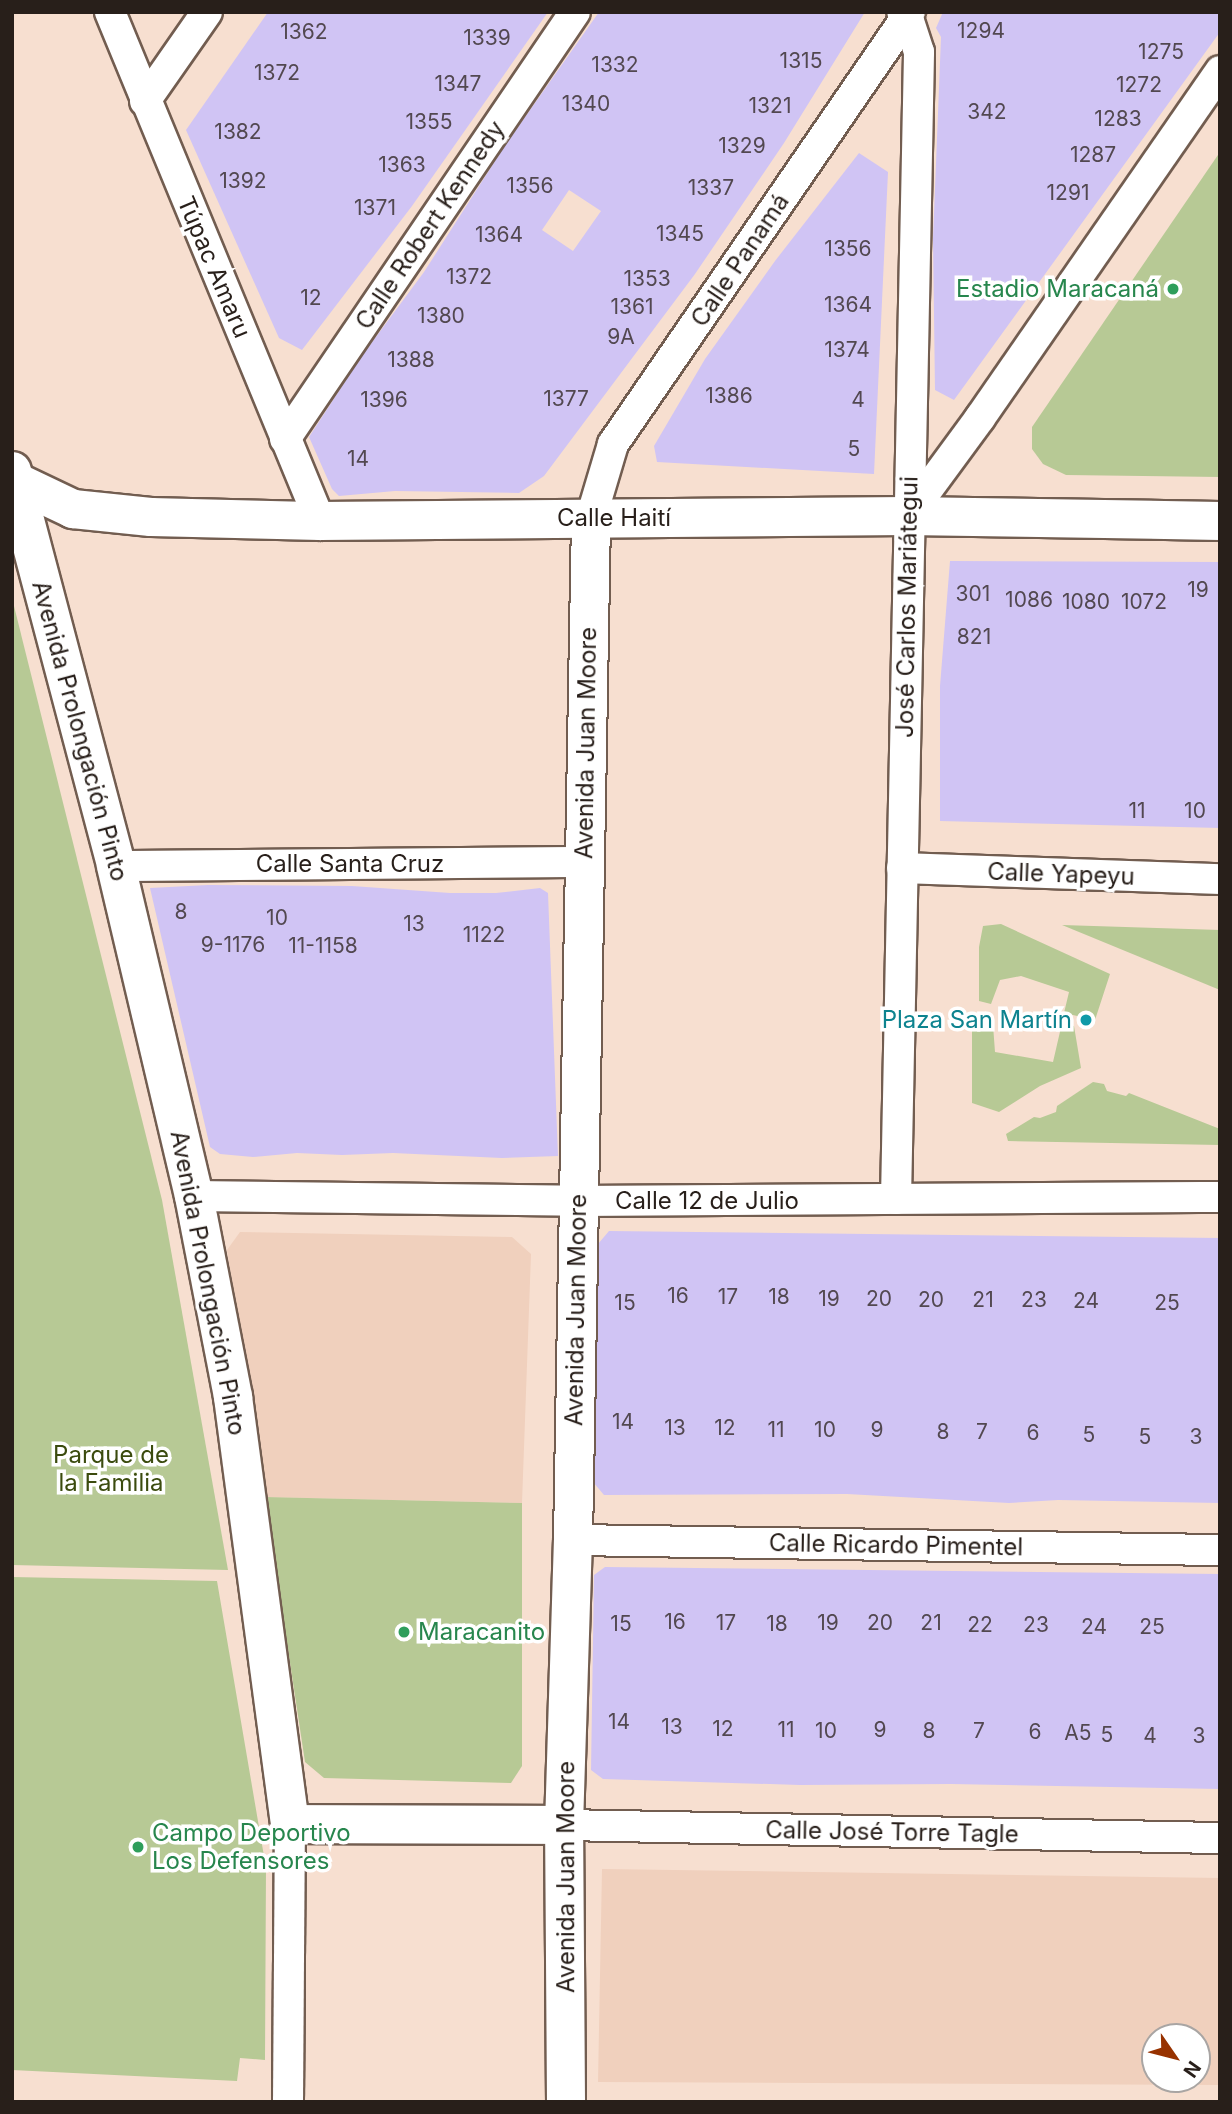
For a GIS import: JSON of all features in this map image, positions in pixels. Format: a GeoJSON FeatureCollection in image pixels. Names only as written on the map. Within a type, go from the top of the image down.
{"type":"FeatureCollection","features":[{"type":"Feature","properties":{"kind":"street","name":"Túpac Amaru"},"geometry":{"type":"LineString","coordinates":[[110,12],[320,521]]}},
{"type":"Feature","properties":{"kind":"street"},"geometry":{"type":"LineString","coordinates":[[145,101],[207,12]]}},
{"type":"Feature","properties":{"kind":"street","name":"Calle Robert Kennedy"},"geometry":{"type":"LineString","coordinates":[[285,439],[575,12]]}},
{"type":"Feature","properties":{"kind":"street","name":"José Carlos Mariátegui"},"geometry":{"type":"LineString","coordinates":[[896,1199],[919,52],[906,14]]}},
{"type":"Feature","properties":{"kind":"street","name":"Calle Panamá"},"geometry":{"type":"LineString","coordinates":[[591,517],[613,444],[906,14]]}},
{"type":"Feature","properties":{"kind":"street"},"geometry":{"type":"LineString","coordinates":[[908,516],[980,418],[1220,71]]}},
{"type":"Feature","properties":{"kind":"street","name":"Calle Haití"},"geometry":{"type":"LineString","coordinates":[[13,477],[73,509],[151,517],[320,521],[908,516],[1220,521]]}},
{"type":"Feature","properties":{"kind":"street","name":"Avenida Prolongación Pinto"},"geometry":{"type":"LineString","coordinates":[[13,477],[116,866],[194,1196],[233,1397],[290,1824],[288,2102]]}},
{"type":"Feature","properties":{"kind":"street","name":"Avenida Juan Moore"},"geometry":{"type":"LineString","coordinates":[[566,2102],[564,1825],[573,1539],[591,517]]}},
{"type":"Feature","properties":{"kind":"street","name":"Calle Santa Cruz"},"geometry":{"type":"LineString","coordinates":[[116,866],[584,862]]}},
{"type":"Feature","properties":{"kind":"street","name":"Calle Yapeyu"},"geometry":{"type":"LineString","coordinates":[[902,868],[1220,879]]}},
{"type":"Feature","properties":{"kind":"street","name":"Calle 12 de Julio"},"geometry":{"type":"LineString","coordinates":[[194,1196],[578,1201],[1220,1197]]}},
{"type":"Feature","properties":{"kind":"street","name":"Calle Ricardo Pimentel"},"geometry":{"type":"LineString","coordinates":[[573,1539],[1220,1550]]}},
{"type":"Feature","properties":{"kind":"street"},"geometry":{"type":"LineString","coordinates":[[290,1824],[564,1825]]}},
{"type":"Feature","properties":{"kind":"street","name":"Calle José Torre Tagle"},"geometry":{"type":"LineString","coordinates":[[564,1825],[1220,1838]]}},
{"type":"Feature","properties":{"kind":"shaded area"},"geometry":{"type":"Polygon","coordinates":[[[240,1232],[512,1237],[531,1254],[522,1503],[265,1497],[227,1250],[240,1232]]]}},
{"type":"Feature","properties":{"kind":"shaded area"},"geometry":{"type":"Polygon","coordinates":[[[602,1869],[1220,1878],[1220,2085],[1211,2085],[1211,2023],[1141,2023],[1141,2085],[598,2082],[602,1869]]]}},
{"type":"Feature","properties":{"kind":"green space","name":"Estadio Maracaná"},"geometry":{"type":"Polygon","coordinates":[[[1220,152],[1220,477],[1066,475],[1043,464],[1032,449],[1032,427],[1220,152]]]}},
{"type":"Feature","properties":{"kind":"green space","name":"Parque de la Familia"},"geometry":{"type":"Polygon","coordinates":[[[12,598],[162,1200],[228,1570],[12,1565],[12,598]]]}},
{"type":"Feature","properties":{"kind":"green space"},"geometry":{"type":"Polygon","coordinates":[[[1001,924],[1110,974],[1095,1020],[1064,1013],[1069,992],[1021,976],[1000,980],[991,1004],[979,1001],[979,947],[983,926],[1001,924]]]}},
{"type":"Feature","properties":{"kind":"green space"},"geometry":{"type":"Polygon","coordinates":[[[1062,925],[1220,930],[1220,990],[1062,925]]]}},
{"type":"Feature","properties":{"kind":"green space"},"geometry":{"type":"Polygon","coordinates":[[[972,1021],[993,1025],[995,1052],[1053,1062],[1062,1023],[1074,1026],[1081,1068],[1040,1086],[999,1112],[972,1103],[972,1021]]]}},
{"type":"Feature","properties":{"kind":"green space"},"geometry":{"type":"Polygon","coordinates":[[[1093,1082],[1104,1084],[1107,1091],[1126,1096],[1129,1093],[1220,1129],[1220,1145],[1008,1141],[1006,1134],[1034,1117],[1040,1118],[1056,1112],[1057,1106],[1093,1082]]]}},
{"type":"Feature","properties":{"kind":"green space","name":"Maracanito"},"geometry":{"type":"Polygon","coordinates":[[[265,1497],[522,1503],[522,1766],[511,1783],[324,1778],[305,1762],[265,1497]]]}},
{"type":"Feature","properties":{"kind":"green space","name":"Campo Deportivo Los Defensores"},"geometry":{"type":"Polygon","coordinates":[[[12,1577],[217,1581],[266,1868],[265,2060],[240,2058],[237,2081],[12,2070],[12,1577]]]}},
{"type":"Feature","properties":{"kind":"building"},"geometry":{"type":"Polygon","coordinates":[[[268,12],[548,12],[412,206],[302,350],[279,338],[186,130],[268,12]]]}},
{"type":"Feature","properties":{"kind":"building"},"geometry":{"type":"Polygon","coordinates":[[[599,12],[865,12],[784,143],[695,274],[544,476],[519,493],[395,491],[339,496],[332,489],[309,437],[361,357],[424,272],[504,147],[599,12]],[[569,190],[542,230],[573,251],[601,211],[569,190]]]}},
{"type":"Feature","properties":{"kind":"building"},"geometry":{"type":"Polygon","coordinates":[[[943,12],[1220,12],[1220,32],[954,400],[935,390],[933,239],[941,37],[936,28],[943,12]]]}},
{"type":"Feature","properties":{"kind":"building"},"geometry":{"type":"Polygon","coordinates":[[[859,153],[888,172],[874,474],[657,462],[654,446],[705,359],[775,261],[859,153]]]}},
{"type":"Feature","properties":{"kind":"building"},"geometry":{"type":"Polygon","coordinates":[[[950,561],[1220,562],[1220,828],[940,821],[940,686],[950,561]]]}},
{"type":"Feature","properties":{"kind":"building"},"geometry":{"type":"Polygon","coordinates":[[[208,885],[352,886],[450,893],[496,893],[540,888],[548,893],[558,1156],[502,1158],[393,1153],[297,1153],[253,1157],[220,1154],[210,1147],[150,888],[208,885]]]}},
{"type":"Feature","properties":{"kind":"building"},"geometry":{"type":"Polygon","coordinates":[[[609,1231],[1220,1238],[1220,1503],[1058,1500],[1009,1503],[847,1494],[604,1495],[593,1482],[598,1244],[609,1231]]]}},
{"type":"Feature","properties":{"kind":"building"},"geometry":{"type":"Polygon","coordinates":[[[605,1567],[1220,1574],[1220,1789],[951,1784],[800,1785],[603,1779],[591,1770],[594,1575],[605,1567]]]}},
{"type":"Feature","properties":{"kind":"place","name":"Estadio Maracaná"},"geometry":{"type":"Point","coordinates":[1173,289]}},
{"type":"Feature","properties":{"kind":"place","name":"Plaza San Martín"},"geometry":{"type":"Point","coordinates":[1086,1020]}},
{"type":"Feature","properties":{"kind":"place","name":"Maracanito"},"geometry":{"type":"Point","coordinates":[404,1632]}},
{"type":"Feature","properties":{"kind":"place","name":"Campo Deportivo Los Defensores"},"geometry":{"type":"Point","coordinates":[138,1847]}}]}
